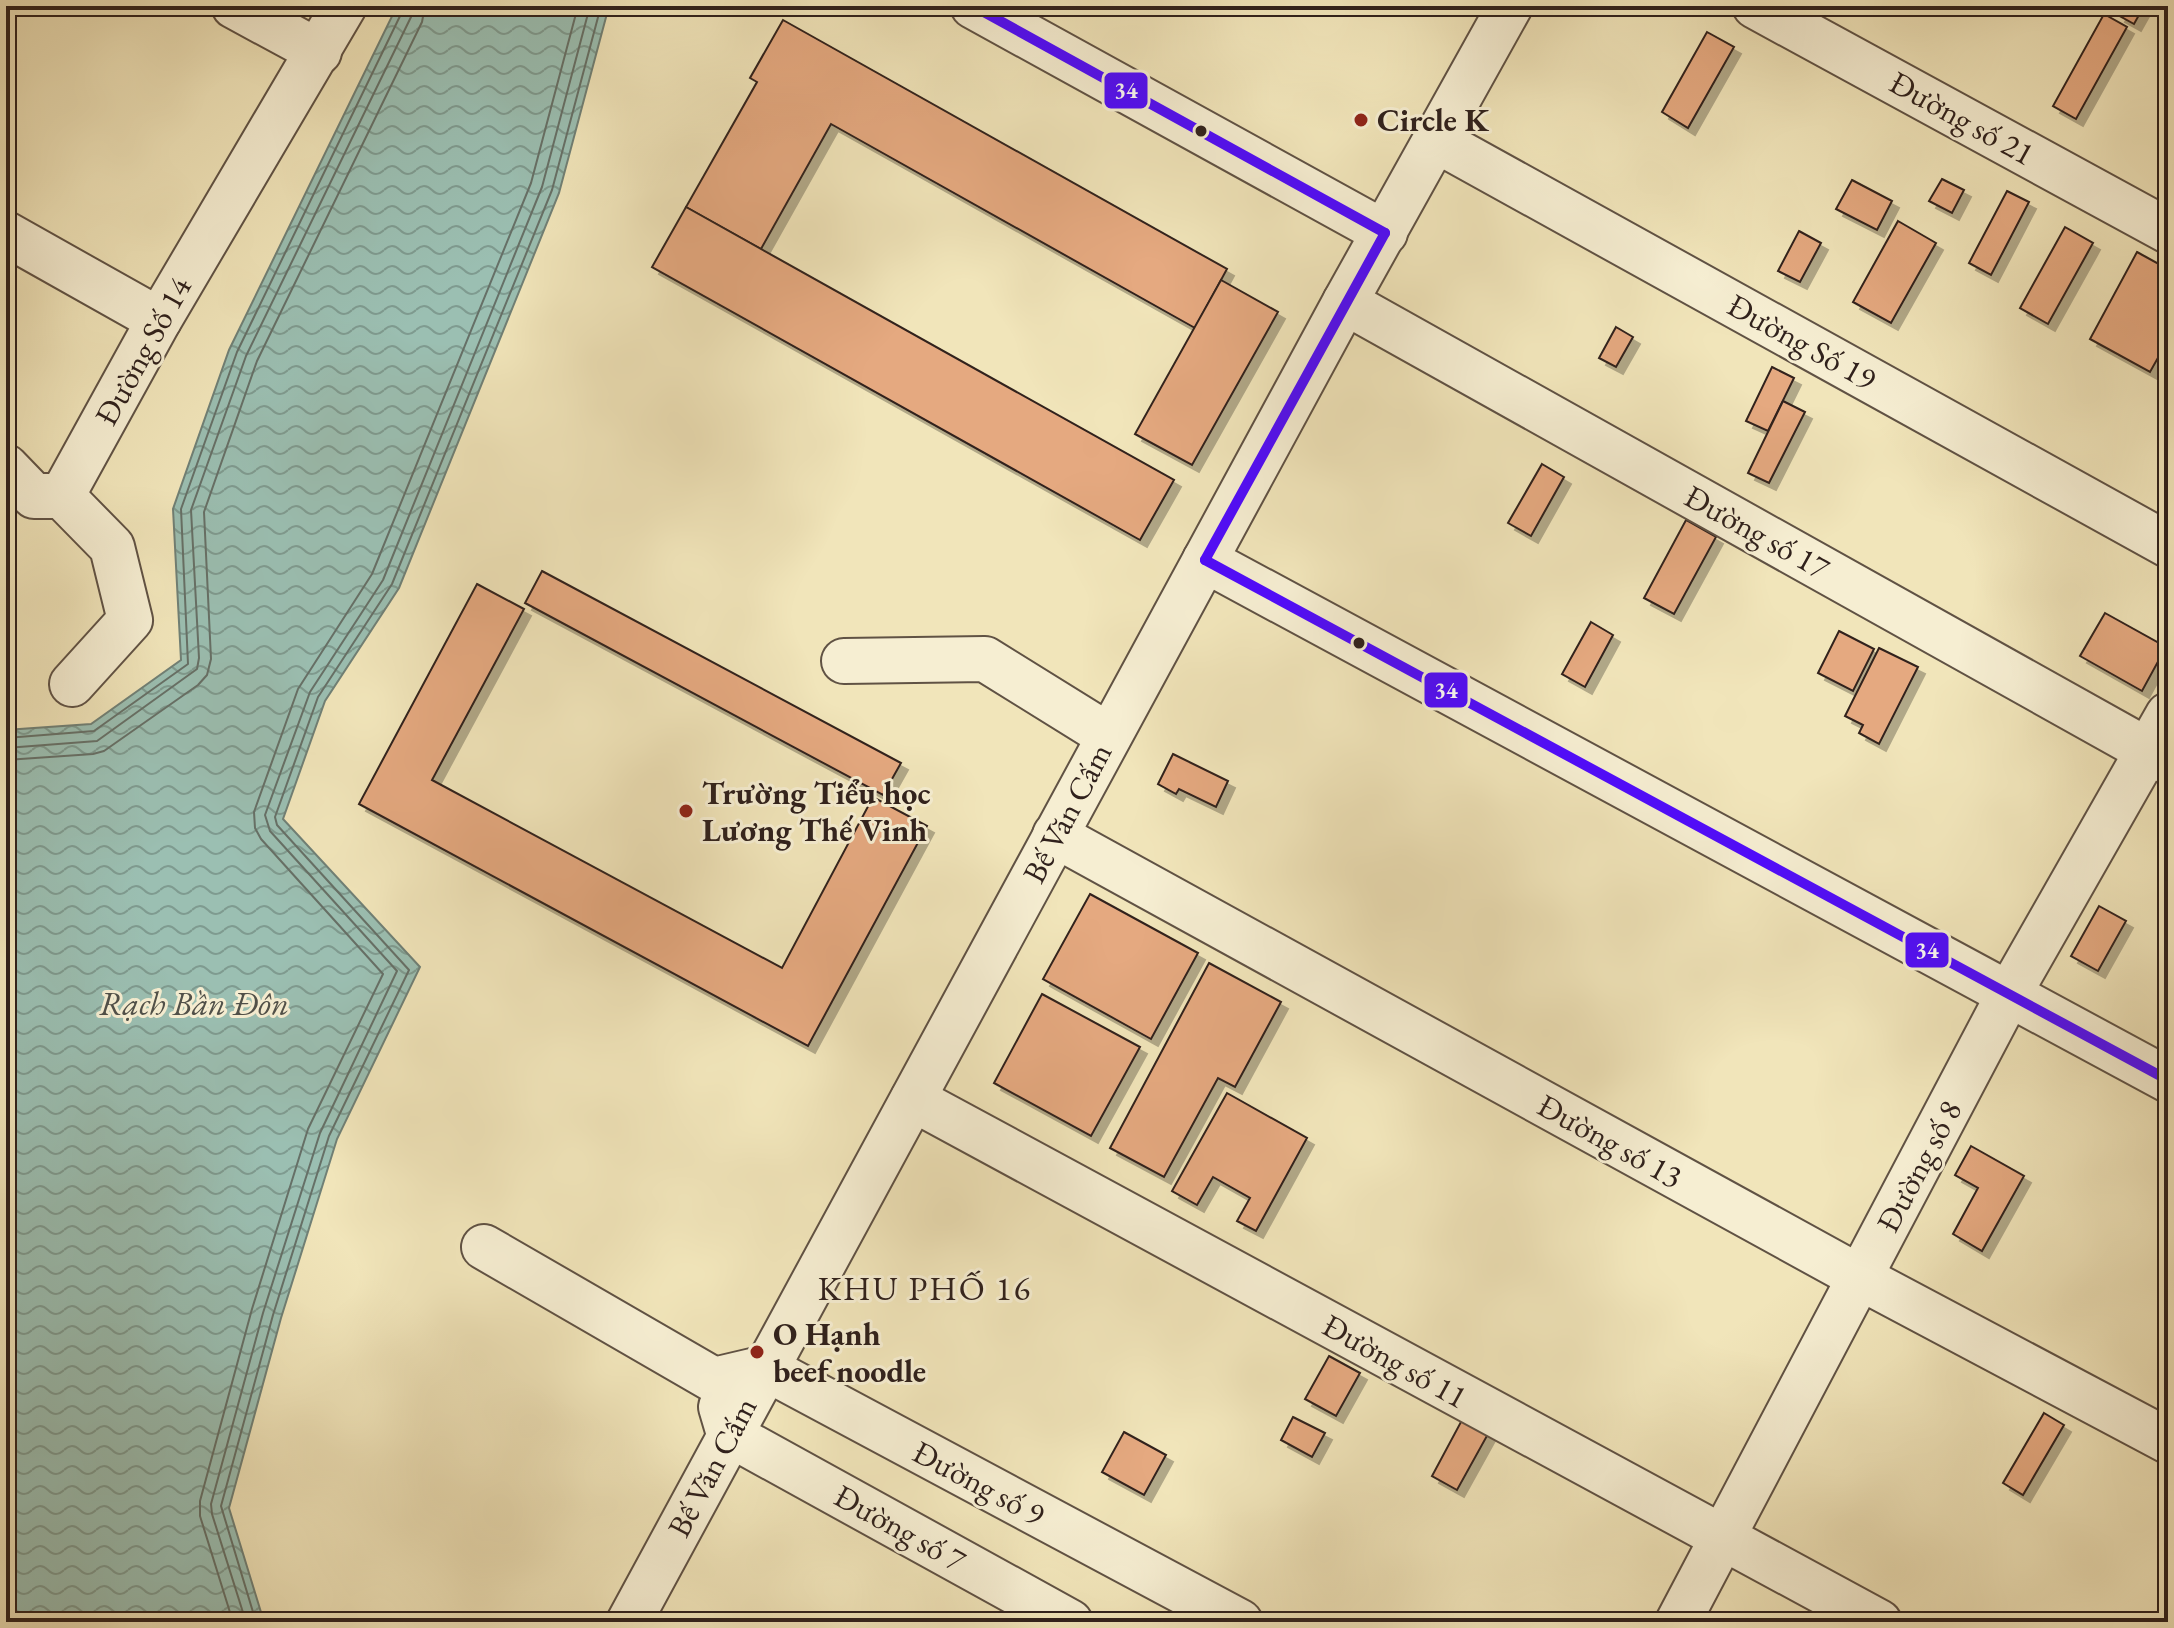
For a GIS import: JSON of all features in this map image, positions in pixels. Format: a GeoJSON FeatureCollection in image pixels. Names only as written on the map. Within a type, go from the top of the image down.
{"type":"FeatureCollection","features":[{"type":"Feature","properties":{"kind":"street"},"geometry":{"type":"LineString","coordinates":[[234,6],[319,52]]}},
{"type":"Feature","properties":{"kind":"street","name":"Đường Số 14"},"geometry":{"type":"LineString","coordinates":[[62,496],[159,320],[344,6]]}},
{"type":"Feature","properties":{"kind":"street"},"geometry":{"type":"LineString","coordinates":[[973,6],[1385,233]]}},
{"type":"Feature","properties":{"kind":"street","name":"Bế Văn Cấm"},"geometry":{"type":"LineString","coordinates":[[629,1622],[1345,302],[1510,6]]}},
{"type":"Feature","properties":{"kind":"street","name":"Đường số 21"},"geometry":{"type":"LineString","coordinates":[[1755,6],[2168,231]]}},
{"type":"Feature","properties":{"kind":"street","name":"Đường Số 19"},"geometry":{"type":"LineString","coordinates":[[1436,140],[2168,545]]}},
{"type":"Feature","properties":{"kind":"street"},"geometry":{"type":"LineString","coordinates":[[6,234],[159,320]]}},
{"type":"Feature","properties":{"kind":"street","name":"Đường số 17"},"geometry":{"type":"LineString","coordinates":[[1345,302],[2161,742]]}},
{"type":"Feature","properties":{"kind":"street"},"geometry":{"type":"LineString","coordinates":[[6,467],[34,496],[62,496],[112,547],[130,620],[72,684]]}},
{"type":"Feature","properties":{"kind":"street"},"geometry":{"type":"LineString","coordinates":[[1205,560],[2168,1080]]}},
{"type":"Feature","properties":{"kind":"street"},"geometry":{"type":"LineString","coordinates":[[844,661],[985,659],[1109,736]]}},
{"type":"Feature","properties":{"kind":"street","name":"Đường số 8"},"geometry":{"type":"LineString","coordinates":[[1678,1622],[2009,994],[2161,742]]}},
{"type":"Feature","properties":{"kind":"street","name":"Đường số 13"},"geometry":{"type":"LineString","coordinates":[[1055,835],[1861,1278],[2168,1441]]}},
{"type":"Feature","properties":{"kind":"street","name":"Đường số 11"},"geometry":{"type":"LineString","coordinates":[[913,1099],[1879,1622]]}},
{"type":"Feature","properties":{"kind":"street"},"geometry":{"type":"LineString","coordinates":[[484,1247],[714,1380],[765,1368]]}},
{"type":"Feature","properties":{"kind":"street","name":"Đường số 9"},"geometry":{"type":"LineString","coordinates":[[765,1368],[1240,1622]]}},
{"type":"Feature","properties":{"kind":"street"},"geometry":{"type":"LineString","coordinates":[[714,1380],[729,1434]]}},
{"type":"Feature","properties":{"kind":"street","name":"Đường số 7"},"geometry":{"type":"LineString","coordinates":[[729,1434],[1070,1622]]}},
{"type":"Feature","properties":{"kind":"water","name":"Rạch Bần Đôn"},"geometry":{"type":"Polygon","coordinates":[[[397,6],[609,6],[559,193],[399,588],[325,701],[283,819],[420,967],[337,1139],[281,1318],[229,1508],[264,1622],[6,1622],[6,730],[91,724],[181,660],[173,509],[229,350],[397,6]]]}},
{"type":"Feature","properties":{"kind":"building"},"geometry":{"type":"Polygon","coordinates":[[[2123,6],[2144,6],[2134,24],[2118,15],[2123,6]]]}},
{"type":"Feature","properties":{"kind":"building"},"geometry":{"type":"Polygon","coordinates":[[[2104,14],[2127,27],[2076,119],[2053,106],[2104,14]]]}},
{"type":"Feature","properties":{"kind":"building"},"geometry":{"type":"Polygon","coordinates":[[[783,20],[1227,269],[1195,328],[831,124],[761,249],[686,207],[757,82],[750,78],[783,20]]]}},
{"type":"Feature","properties":{"kind":"building"},"geometry":{"type":"Polygon","coordinates":[[[1707,32],[1734,47],[1688,128],[1662,112],[1707,32]]]}},
{"type":"Feature","properties":{"kind":"building"},"geometry":{"type":"Polygon","coordinates":[[[1942,179],[1964,190],[1952,213],[1929,201],[1942,179]]]}},
{"type":"Feature","properties":{"kind":"building"},"geometry":{"type":"Polygon","coordinates":[[[1852,180],[1892,201],[1877,230],[1836,209],[1852,180]]]}},
{"type":"Feature","properties":{"kind":"building"},"geometry":{"type":"Polygon","coordinates":[[[2007,191],[2029,202],[1991,275],[1969,263],[2007,191]]]}},
{"type":"Feature","properties":{"kind":"building"},"geometry":{"type":"Polygon","coordinates":[[[686,207],[1174,480],[1140,540],[652,267],[686,207]]]}},
{"type":"Feature","properties":{"kind":"building"},"geometry":{"type":"Polygon","coordinates":[[[1898,221],[1936,243],[1891,323],[1853,302],[1898,221]]]}},
{"type":"Feature","properties":{"kind":"building"},"geometry":{"type":"Polygon","coordinates":[[[2065,227],[2093,243],[2048,324],[2020,308],[2065,227]]]}},
{"type":"Feature","properties":{"kind":"building"},"geometry":{"type":"Polygon","coordinates":[[[1799,231],[1821,243],[1800,282],[1778,271],[1799,231]]]}},
{"type":"Feature","properties":{"kind":"building"},"geometry":{"type":"Polygon","coordinates":[[[2137,252],[2168,269],[2168,340],[2150,372],[2090,339],[2137,252]]]}},
{"type":"Feature","properties":{"kind":"building"},"geometry":{"type":"Polygon","coordinates":[[[1221,280],[1278,312],[1192,465],[1135,434],[1221,280]]]}},
{"type":"Feature","properties":{"kind":"building"},"geometry":{"type":"Polygon","coordinates":[[[1616,327],[1633,337],[1616,367],[1599,358],[1616,327]]]}},
{"type":"Feature","properties":{"kind":"building"},"geometry":{"type":"Polygon","coordinates":[[[1772,367],[1794,378],[1768,431],[1746,421],[1772,367]]]}},
{"type":"Feature","properties":{"kind":"building"},"geometry":{"type":"Polygon","coordinates":[[[1783,401],[1805,412],[1769,483],[1748,473],[1783,401]]]}},
{"type":"Feature","properties":{"kind":"building"},"geometry":{"type":"Polygon","coordinates":[[[1542,464],[1564,477],[1531,536],[1508,523],[1542,464]]]}},
{"type":"Feature","properties":{"kind":"building"},"geometry":{"type":"Polygon","coordinates":[[[1686,520],[1716,537],[1674,614],[1644,598],[1686,520]]]}},
{"type":"Feature","properties":{"kind":"building"},"geometry":{"type":"Polygon","coordinates":[[[542,571],[901,763],[883,795],[525,603],[542,571]]]}},
{"type":"Feature","properties":{"kind":"building"},"geometry":{"type":"Polygon","coordinates":[[[477,584],[524,609],[432,780],[782,968],[873,797],[927,826],[808,1046],[359,804],[477,584]]]}},
{"type":"Feature","properties":{"kind":"building"},"geometry":{"type":"Polygon","coordinates":[[[2105,613],[2166,647],[2142,691],[2080,656],[2105,613]]]}},
{"type":"Feature","properties":{"kind":"building"},"geometry":{"type":"Polygon","coordinates":[[[1591,622],[1613,635],[1585,687],[1562,674],[1591,622]]]}},
{"type":"Feature","properties":{"kind":"building"},"geometry":{"type":"Polygon","coordinates":[[[1839,631],[1874,649],[1853,691],[1818,673],[1839,631]]]}},
{"type":"Feature","properties":{"kind":"building"},"geometry":{"type":"Polygon","coordinates":[[[1879,648],[1918,667],[1879,744],[1859,733],[1863,725],[1845,716],[1879,648]]]}},
{"type":"Feature","properties":{"kind":"building"},"geometry":{"type":"Polygon","coordinates":[[[1173,754],[1228,781],[1216,807],[1179,789],[1176,794],[1158,784],[1173,754]]]}},
{"type":"Feature","properties":{"kind":"building"},"geometry":{"type":"Polygon","coordinates":[[[1090,894],[1198,953],[1151,1039],[1043,979],[1090,894]]]}},
{"type":"Feature","properties":{"kind":"building"},"geometry":{"type":"Polygon","coordinates":[[[2099,906],[2126,921],[2098,971],[2071,956],[2099,906]]]}},
{"type":"Feature","properties":{"kind":"building"},"geometry":{"type":"Polygon","coordinates":[[[1209,963],[1281,1002],[1235,1087],[1218,1078],[1164,1177],[1110,1148],[1209,963]]]}},
{"type":"Feature","properties":{"kind":"building"},"geometry":{"type":"Polygon","coordinates":[[[1042,994],[1140,1047],[1091,1136],[994,1083],[1042,994]]]}},
{"type":"Feature","properties":{"kind":"building"},"geometry":{"type":"Polygon","coordinates":[[[1227,1093],[1307,1138],[1256,1231],[1237,1221],[1250,1198],[1213,1177],[1197,1205],[1172,1191],[1227,1093]]]}},
{"type":"Feature","properties":{"kind":"building"},"geometry":{"type":"Polygon","coordinates":[[[1971,1146],[2024,1176],[1982,1251],[1953,1234],[1978,1188],[1955,1175],[1971,1146]]]}},
{"type":"Feature","properties":{"kind":"building"},"geometry":{"type":"Polygon","coordinates":[[[1329,1356],[1360,1373],[1336,1416],[1305,1399],[1329,1356]]]}},
{"type":"Feature","properties":{"kind":"building"},"geometry":{"type":"Polygon","coordinates":[[[2044,1413],[2064,1425],[2023,1495],[2003,1483],[2044,1413]]]}},
{"type":"Feature","properties":{"kind":"building"},"geometry":{"type":"Polygon","coordinates":[[[1293,1417],[1325,1433],[1312,1457],[1281,1440],[1293,1417]]]}},
{"type":"Feature","properties":{"kind":"building"},"geometry":{"type":"Polygon","coordinates":[[[1462,1420],[1488,1434],[1457,1490],[1432,1476],[1462,1420]]]}},
{"type":"Feature","properties":{"kind":"building"},"geometry":{"type":"Polygon","coordinates":[[[1124,1432],[1166,1455],[1144,1495],[1102,1472],[1124,1432]]]}},
{"type":"Feature","properties":{"kind":"transit line","name":"34"},"geometry":{"type":"LineString","coordinates":[[973,6],[1385,233]]}},
{"type":"Feature","properties":{"kind":"transit line","name":"34"},"geometry":{"type":"LineString","coordinates":[[1205,560],[1385,233]]}},
{"type":"Feature","properties":{"kind":"transit line","name":"34"},"geometry":{"type":"LineString","coordinates":[[1205,560],[2168,1080]]}},
{"type":"Feature","properties":{"kind":"place","name":"Circle K"},"geometry":{"type":"Point","coordinates":[1361,120]}},
{"type":"Feature","properties":{"kind":"place","name":"Trường Tiểu học Lương Thế Vinh"},"geometry":{"type":"Point","coordinates":[686,811]}},
{"type":"Feature","properties":{"kind":"place","name":"O Hạnh beef noodle"},"geometry":{"type":"Point","coordinates":[757,1352]}},
{"type":"Feature","properties":{"kind":"district","name":"KHU PHỐ 16"},"geometry":{"type":"Point","coordinates":[925,1288]}}]}
